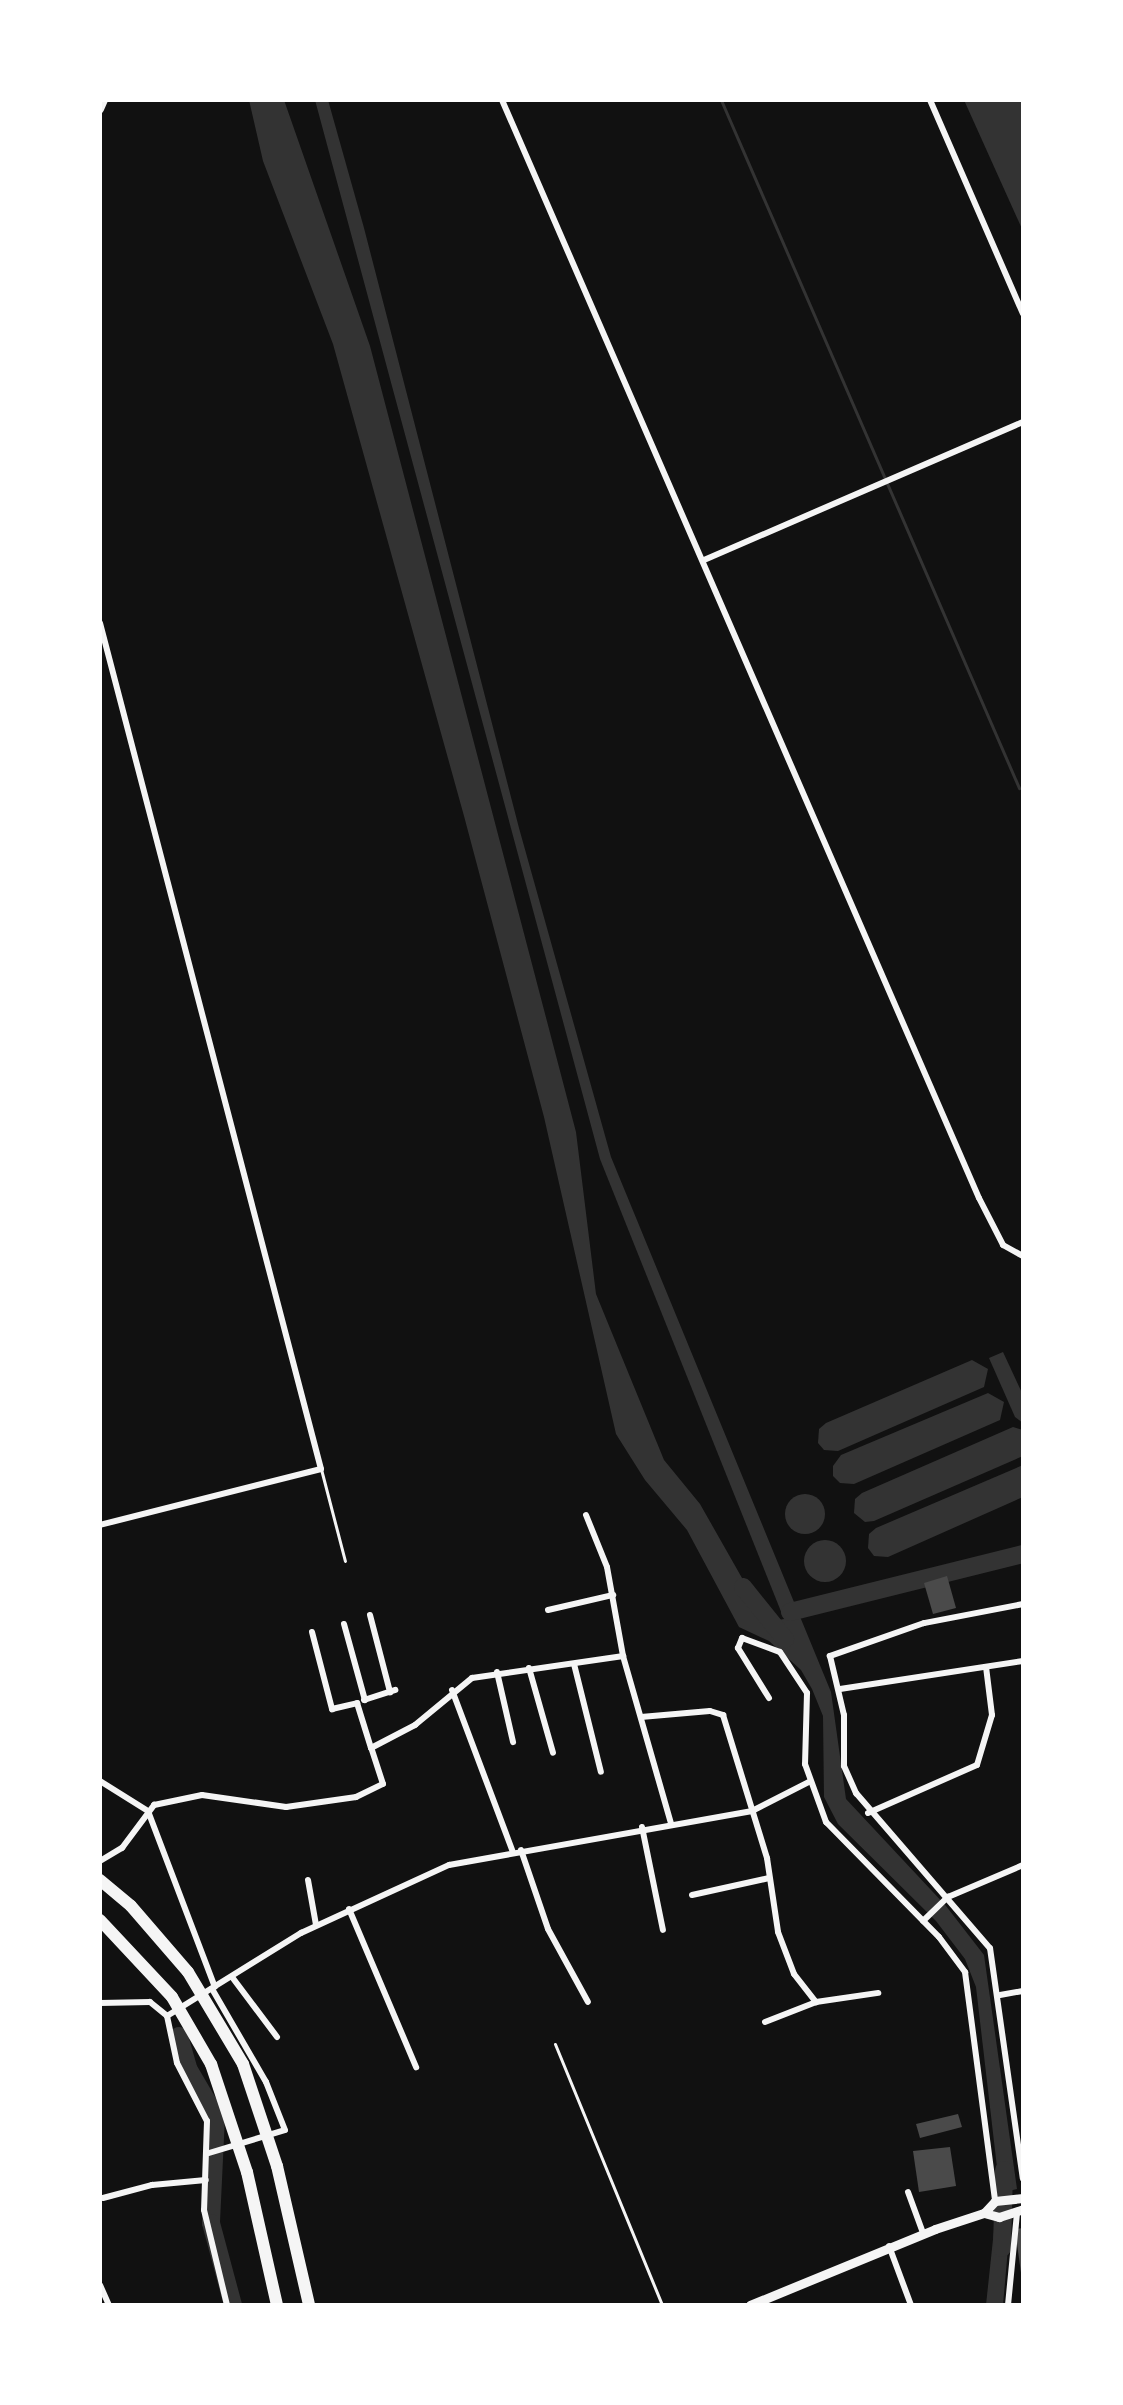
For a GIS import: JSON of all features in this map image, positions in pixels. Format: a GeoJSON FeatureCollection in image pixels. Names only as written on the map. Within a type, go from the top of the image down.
{"type":"FeatureCollection","features":[{"type":"Feature","properties":{"kind":"highway"},"geometry":{"type":"LineString","coordinates":[[100,1880],[131,1906],[188,1972],[243,2064],[266,2127],[309,2305]]}},
{"type":"Feature","properties":{"kind":"highway"},"geometry":{"type":"LineString","coordinates":[[100,1920],[172,1997],[211,2064],[247,2172],[277,2305]]}},
{"type":"Feature","properties":{"kind":"main road"},"geometry":{"type":"LineString","coordinates":[[750,2305],[889,2246],[984,2213],[998,2201],[1019,2198]]}},
{"type":"Feature","properties":{"kind":"main road"},"geometry":{"type":"LineString","coordinates":[[984,2213],[999,2217],[1017,2212]]}},
{"type":"Feature","properties":{"kind":"street"},"geometry":{"type":"LineString","coordinates":[[100,109],[104,100]]}},
{"type":"Feature","properties":{"kind":"street"},"geometry":{"type":"LineString","coordinates":[[502,100],[979,1198],[1003,1245],[1023,1256]]}},
{"type":"Feature","properties":{"kind":"street"},"geometry":{"type":"LineString","coordinates":[[930,100],[1023,314]]}},
{"type":"Feature","properties":{"kind":"street"},"geometry":{"type":"LineString","coordinates":[[704,560],[1023,422]]}},
{"type":"Feature","properties":{"kind":"street"},"geometry":{"type":"LineString","coordinates":[[100,623],[321,1469],[100,1525]]}},
{"type":"Feature","properties":{"kind":"street"},"geometry":{"type":"LineString","coordinates":[[586,1515],[602,1547],[623,1656],[671,1823]]}},
{"type":"Feature","properties":{"kind":"street"},"geometry":{"type":"LineString","coordinates":[[548,1610],[613,1595]]}},
{"type":"Feature","properties":{"kind":"street"},"geometry":{"type":"LineString","coordinates":[[1023,1604],[924,1623],[832,1652],[840,1689],[844,1766],[868,1813],[988,1945],[1000,1995],[1023,2179]]}},
{"type":"Feature","properties":{"kind":"street"},"geometry":{"type":"LineString","coordinates":[[312,1632],[332,1709],[357,1703],[392,1691],[370,1615]]}},
{"type":"Feature","properties":{"kind":"street"},"geometry":{"type":"LineString","coordinates":[[344,1624],[365,1700]]}},
{"type":"Feature","properties":{"kind":"street"},"geometry":{"type":"LineString","coordinates":[[769,1698],[738,1648],[742,1638],[780,1652],[807,1693],[809,1782],[835,1833],[926,1918],[960,1962],[970,1989],[998,2201]]}},
{"type":"Feature","properties":{"kind":"street"},"geometry":{"type":"LineString","coordinates":[[371,1748],[415,1725],[452,1690],[497,1672],[623,1656]]}},
{"type":"Feature","properties":{"kind":"street"},"geometry":{"type":"LineString","coordinates":[[840,1689],[1023,1661]]}},
{"type":"Feature","properties":{"kind":"street"},"geometry":{"type":"LineString","coordinates":[[574,1664],[601,1772]]}},
{"type":"Feature","properties":{"kind":"street"},"geometry":{"type":"LineString","coordinates":[[868,1813],[977,1765],[992,1715],[986,1667]]}},
{"type":"Feature","properties":{"kind":"street"},"geometry":{"type":"LineString","coordinates":[[529,1668],[553,1753]]}},
{"type":"Feature","properties":{"kind":"street"},"geometry":{"type":"LineString","coordinates":[[497,1672],[513,1742]]}},
{"type":"Feature","properties":{"kind":"street"},"geometry":{"type":"LineString","coordinates":[[452,1690],[548,1929],[588,2002]]}},
{"type":"Feature","properties":{"kind":"street"},"geometry":{"type":"LineString","coordinates":[[100,1861],[122,1848],[154,1805],[202,1795],[286,1807],[350,1800],[383,1784],[357,1703]]}},
{"type":"Feature","properties":{"kind":"street"},"geometry":{"type":"LineString","coordinates":[[641,1717],[710,1711],[723,1715],[752,1811],[786,1959],[816,2002]]}},
{"type":"Feature","properties":{"kind":"street"},"geometry":{"type":"LineString","coordinates":[[100,1781],[148,1811],[213,1988],[266,2082],[285,2130],[211,2153]]}},
{"type":"Feature","properties":{"kind":"street"},"geometry":{"type":"LineString","coordinates":[[167,2016],[316,1925],[449,1865],[642,1827],[752,1811],[809,1782]]}},
{"type":"Feature","properties":{"kind":"street"},"geometry":{"type":"LineString","coordinates":[[642,1827],[663,1930]]}},
{"type":"Feature","properties":{"kind":"street"},"geometry":{"type":"LineString","coordinates":[[926,1918],[946,1899],[1023,1865]]}},
{"type":"Feature","properties":{"kind":"street"},"geometry":{"type":"LineString","coordinates":[[692,1895],[769,1878]]}},
{"type":"Feature","properties":{"kind":"street"},"geometry":{"type":"LineString","coordinates":[[308,1880],[316,1925]]}},
{"type":"Feature","properties":{"kind":"street"},"geometry":{"type":"LineString","coordinates":[[349,1909],[416,2067]]}},
{"type":"Feature","properties":{"kind":"street"},"geometry":{"type":"LineString","coordinates":[[232,1977],[277,2037]]}},
{"type":"Feature","properties":{"kind":"street"},"geometry":{"type":"LineString","coordinates":[[1000,1995],[1023,1991]]}},
{"type":"Feature","properties":{"kind":"street"},"geometry":{"type":"LineString","coordinates":[[765,2022],[816,2002],[878,1993]]}},
{"type":"Feature","properties":{"kind":"street"},"geometry":{"type":"LineString","coordinates":[[100,2003],[150,2002],[167,2016],[177,2063],[207,2121],[211,2153],[206,2180],[206,2233],[227,2305]]}},
{"type":"Feature","properties":{"kind":"street"},"geometry":{"type":"LineString","coordinates":[[103,2198],[152,2185],[206,2180]]}},
{"type":"Feature","properties":{"kind":"street"},"geometry":{"type":"LineString","coordinates":[[908,2192],[923,2233]]}},
{"type":"Feature","properties":{"kind":"street"},"geometry":{"type":"LineString","coordinates":[[1008,2305],[1017,2212]]}},
{"type":"Feature","properties":{"kind":"street"},"geometry":{"type":"LineString","coordinates":[[889,2246],[911,2305]]}},
{"type":"Feature","properties":{"kind":"street"},"geometry":{"type":"LineString","coordinates":[[100,2285],[106,2304]]}},
{"type":"Feature","properties":{"kind":"lane"},"geometry":{"type":"LineString","coordinates":[[321,1469],[345,1561]]}},
{"type":"Feature","properties":{"kind":"lane"},"geometry":{"type":"LineString","coordinates":[[555,2044],[662,2305]]}},
{"type":"Feature","properties":{"kind":"shaded area"},"geometry":{"type":"Polygon","coordinates":[[[249,100],[284,100],[370,346],[576,1132],[596,1294],[664,1460],[700,1504],[767,1622],[784,1619],[600,1159],[315,100],[328,100],[364,228],[519,828],[611,1157],[831,1692],[846,1799],[946,1906],[984,1955],[1017,2189],[1000,2193],[976,1987],[965,1959],[936,1921],[838,1824],[824,1797],[823,1716],[812,1689],[801,1670],[769,1641],[739,1627],[687,1530],[645,1480],[616,1434],[544,1117],[464,816],[333,344],[263,161],[249,100]]]}},
{"type":"Feature","properties":{"kind":"shaded area"},"geometry":{"type":"Polygon","coordinates":[[[964,100],[1023,100],[1023,231],[964,100]]]}},
{"type":"Feature","properties":{"kind":"shaded area"},"geometry":{"type":"Polygon","coordinates":[[[1003,1352],[1023,1395],[1023,1423],[1015,1417],[989,1358],[1003,1352]]]}},
{"type":"Feature","properties":{"kind":"shaded area"},"geometry":{"type":"Polygon","coordinates":[[[972,1360],[988,1369],[984,1387],[838,1451],[824,1450],[818,1443],[819,1429],[826,1423],[972,1360]]]}},
{"type":"Feature","properties":{"kind":"shaded area"},"geometry":{"type":"Polygon","coordinates":[[[988,1393],[1004,1402],[1000,1420],[854,1484],[840,1483],[833,1476],[833,1466],[841,1455],[988,1393]]]}},
{"type":"Feature","properties":{"kind":"shaded area"},"geometry":{"type":"Polygon","coordinates":[[[1013,1427],[1023,1430],[1023,1456],[874,1521],[865,1522],[854,1513],[855,1499],[862,1493],[1013,1427]]]}},
{"type":"Feature","properties":{"kind":"shaded area"},"geometry":{"type":"Polygon","coordinates":[[[1023,1465],[1023,1497],[888,1557],[874,1556],[868,1548],[869,1534],[876,1528],[1023,1465]]]}},
{"type":"Feature","properties":{"kind":"shaded area"},"geometry":{"type":"Polygon","coordinates":[[[805,1494],[819,1500],[825,1514],[819,1528],[805,1534],[791,1528],[785,1514],[791,1500],[805,1494]]]}},
{"type":"Feature","properties":{"kind":"shaded area"},"geometry":{"type":"Polygon","coordinates":[[[825,1540],[840,1546],[846,1561],[840,1576],[825,1582],[810,1576],[804,1561],[810,1546],[825,1540]]]}},
{"type":"Feature","properties":{"kind":"shaded area"},"geometry":{"type":"Polygon","coordinates":[[[1010,2225],[1003,2305],[986,2305],[994,2230],[1010,2225]]]}},
{"type":"Feature","properties":{"kind":"building"},"geometry":{"type":"Polygon","coordinates":[[[947,1576],[956,1608],[933,1614],[924,1583],[947,1576]]]}},
{"type":"Feature","properties":{"kind":"building"},"geometry":{"type":"Polygon","coordinates":[[[958,2114],[962,2127],[920,2138],[916,2124],[958,2114]]]}},
{"type":"Feature","properties":{"kind":"building"},"geometry":{"type":"Polygon","coordinates":[[[950,2147],[956,2186],[919,2192],[913,2151],[950,2147]]]}},
{"type":"Feature","properties":{"kind":"building"},"geometry":{"type":"Polygon","coordinates":[[[1023,2228],[1023,2273],[1021,2273],[1015,2229],[1023,2228]]]}},
{"type":"Feature","properties":{"kind":"waterway"},"geometry":{"type":"LineString","coordinates":[[721,100],[1019,788]]}},
{"type":"Feature","properties":{"kind":"waterway"},"geometry":{"type":"LineString","coordinates":[[790,1612],[1023,1554]]}},
{"type":"Feature","properties":{"kind":"waterway"},"geometry":{"type":"LineString","coordinates":[[743,1587],[785,1639]]}},
{"type":"Feature","properties":{"kind":"waterway"},"geometry":{"type":"LineString","coordinates":[[179,2036],[189,2070],[216,2116],[211,2223],[233,2305]]}},
{"type":"Feature","properties":{"kind":"waterway"},"geometry":{"type":"LineString","coordinates":[[1002,2248],[1004,2170]]}}]}
